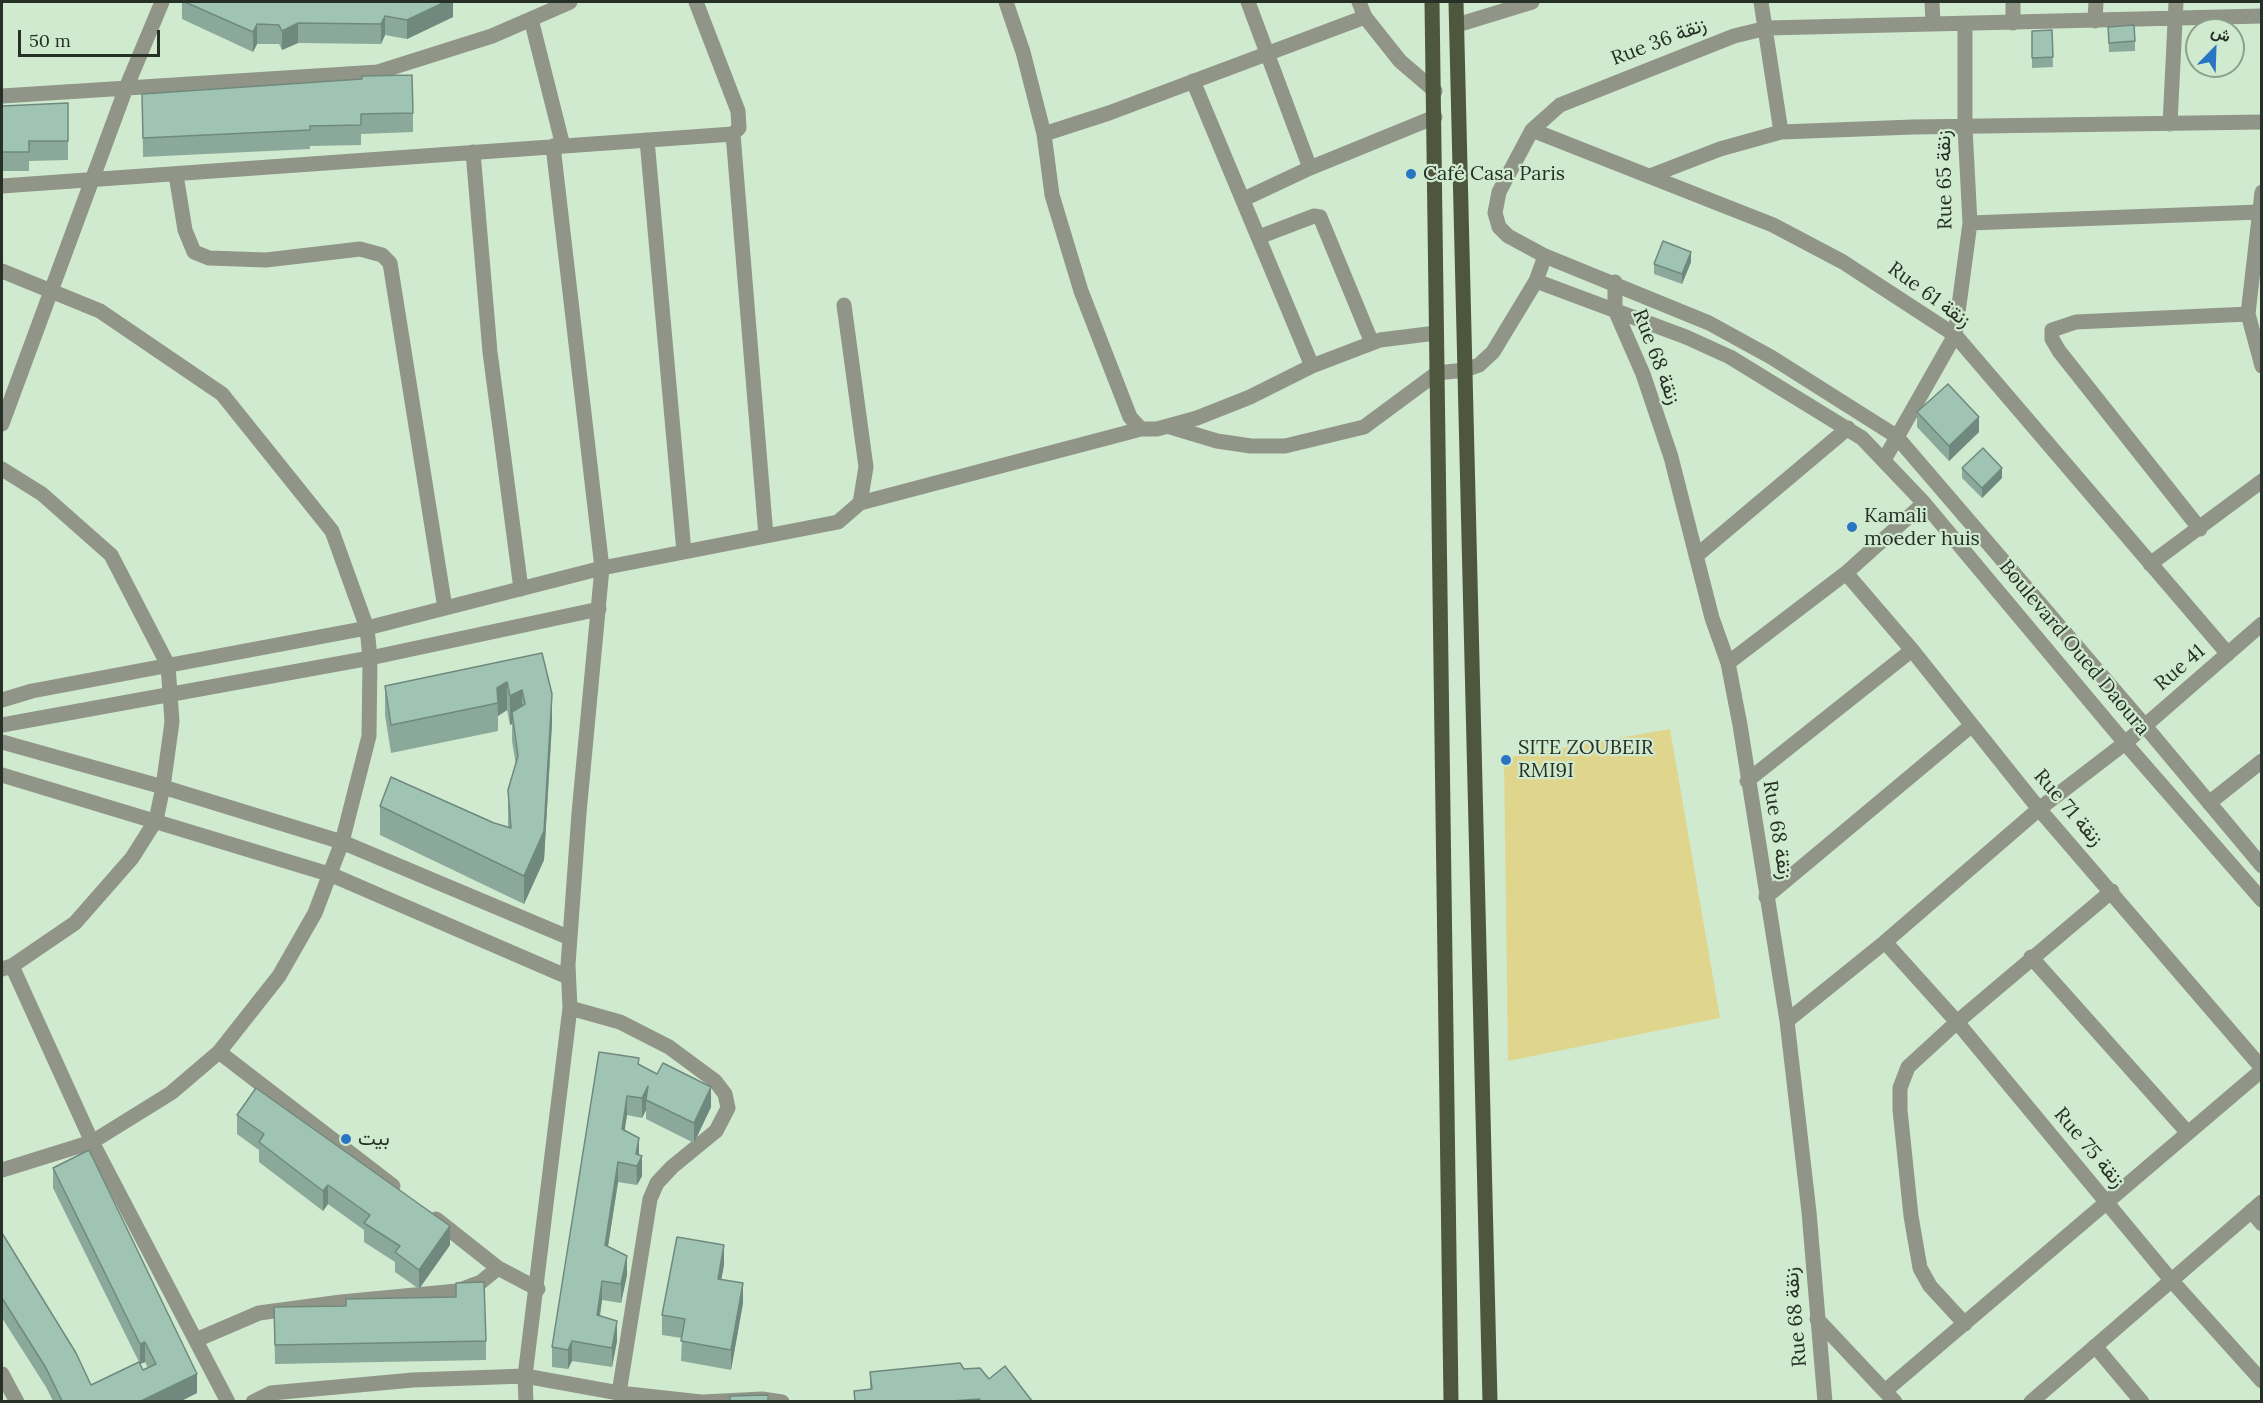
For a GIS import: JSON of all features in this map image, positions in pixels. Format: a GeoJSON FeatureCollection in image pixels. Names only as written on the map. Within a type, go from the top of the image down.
{"type":"FeatureCollection","features":[{"type":"Feature","properties":{"kind":"main road"},"geometry":{"type":"LineString","coordinates":[[1432,2],[1436,117],[1436,333],[1451,1401]]}},
{"type":"Feature","properties":{"kind":"main road"},"geometry":{"type":"LineString","coordinates":[[1456,2],[1490,1401]]}},
{"type":"Feature","properties":{"kind":"street"},"geometry":{"type":"LineString","coordinates":[[2,424],[126,88],[162,2]]}},
{"type":"Feature","properties":{"kind":"street"},"geometry":{"type":"LineString","coordinates":[[2,96],[378,72],[492,36],[570,2]]}},
{"type":"Feature","properties":{"kind":"street"},"geometry":{"type":"LineString","coordinates":[[2,186],[733,134],[739,128],[738,111],[696,2]]}},
{"type":"Feature","properties":{"kind":"street"},"geometry":{"type":"LineString","coordinates":[[1006,2],[1023,52],[1044,134],[1052,195],[1081,291],[1126,408],[1141,429]]}},
{"type":"Feature","properties":{"kind":"street"},"geometry":{"type":"LineString","coordinates":[[1248,2],[1310,168]]}},
{"type":"Feature","properties":{"kind":"street"},"geometry":{"type":"LineString","coordinates":[[1359,2],[1365,17],[1400,61],[1435,91]]}},
{"type":"Feature","properties":{"kind":"street"},"geometry":{"type":"LineString","coordinates":[[1457,25],[1532,2]]}},
{"type":"Feature","properties":{"kind":"street"},"geometry":{"type":"LineString","coordinates":[[1761,2],[1767,28],[1781,132]]}},
{"type":"Feature","properties":{"kind":"street"},"geometry":{"type":"LineString","coordinates":[[1932,2],[1933,23]]}},
{"type":"Feature","properties":{"kind":"street"},"geometry":{"type":"LineString","coordinates":[[2013,2],[2013,23]]}},
{"type":"Feature","properties":{"kind":"street"},"geometry":{"type":"LineString","coordinates":[[2095,21],[2096,2]]}},
{"type":"Feature","properties":{"kind":"street"},"geometry":{"type":"LineString","coordinates":[[2170,124],[2176,2]]}},
{"type":"Feature","properties":{"kind":"street","name":"Rue 36 زنقة"},"geometry":{"type":"LineString","coordinates":[[1545,256],[1508,236],[1499,227],[1495,213],[1499,192],[1532,130],[1560,105],[1734,36],[1767,28],[2262,16]]}},
{"type":"Feature","properties":{"kind":"street"},"geometry":{"type":"LineString","coordinates":[[1044,134],[1109,113],[1365,17]]}},
{"type":"Feature","properties":{"kind":"street"},"geometry":{"type":"LineString","coordinates":[[526,1401],[525,1376],[570,1008],[568,977],[570,938],[602,568],[558,146],[531,19]]}},
{"type":"Feature","properties":{"kind":"street","name":"Rue 65 زنقة"},"geometry":{"type":"LineString","coordinates":[[1884,460],[1954,335],[1970,223],[1965,128],[1965,24]]}},
{"type":"Feature","properties":{"kind":"street"},"geometry":{"type":"LineString","coordinates":[[1193,81],[1312,366]]}},
{"type":"Feature","properties":{"kind":"street"},"geometry":{"type":"LineString","coordinates":[[1244,199],[1310,168],[1436,117]]}},
{"type":"Feature","properties":{"kind":"street"},"geometry":{"type":"LineString","coordinates":[[1650,176],[1720,149],[1781,132],[1913,127],[2262,122]]}},
{"type":"Feature","properties":{"kind":"street","name":"Rue 61 زنقة"},"geometry":{"type":"LineString","coordinates":[[1532,130],[1773,225],[1843,262],[1954,335],[2228,654]]}},
{"type":"Feature","properties":{"kind":"street"},"geometry":{"type":"LineString","coordinates":[[733,134],[766,536]]}},
{"type":"Feature","properties":{"kind":"street"},"geometry":{"type":"LineString","coordinates":[[647,140],[684,552]]}},
{"type":"Feature","properties":{"kind":"street"},"geometry":{"type":"LineString","coordinates":[[473,152],[490,352],[521,589]]}},
{"type":"Feature","properties":{"kind":"street"},"geometry":{"type":"LineString","coordinates":[[176,175],[185,230],[194,252],[209,258],[266,260],[360,249],[382,255],[390,263],[445,608]]}},
{"type":"Feature","properties":{"kind":"street"},"geometry":{"type":"LineString","coordinates":[[2262,192],[2248,314],[2257,332],[2262,366]]}},
{"type":"Feature","properties":{"kind":"street"},"geometry":{"type":"LineString","coordinates":[[1970,223],[2259,212]]}},
{"type":"Feature","properties":{"kind":"street"},"geometry":{"type":"LineString","coordinates":[[1259,237],[1314,216],[1320,217],[1372,343]]}},
{"type":"Feature","properties":{"kind":"street"},"geometry":{"type":"LineString","coordinates":[[1167,426],[1217,441],[1251,446],[1285,446],[1324,439],[1364,427],[1437,373],[1465,370],[1479,365],[1493,352],[1536,281],[1545,256]]}},
{"type":"Feature","properties":{"kind":"street","name":"Boulevard Oued Daoura"},"geometry":{"type":"LineString","coordinates":[[1545,256],[1615,282],[1709,323],[1772,357],[1896,436],[2262,866]]}},
{"type":"Feature","properties":{"kind":"street"},"geometry":{"type":"LineString","coordinates":[[2,271],[100,311],[222,394],[332,531],[367,628],[370,658],[369,736],[342,842],[332,875],[315,913],[279,976],[219,1052],[171,1093],[92,1142],[2,1170]]}},
{"type":"Feature","properties":{"kind":"street","name":"Boulevard Oued Daoura"},"geometry":{"type":"LineString","coordinates":[[1536,281],[1615,310],[1730,357],[1848,428],[1884,460],[1924,503],[2125,743],[2262,900]]}},
{"type":"Feature","properties":{"kind":"street","name":"Rue 68 زنقة"},"geometry":{"type":"LineString","coordinates":[[1615,282],[1615,310],[1643,374],[1671,457],[1712,618],[1728,663],[1787,1021],[1809,1212],[1825,1401]]}},
{"type":"Feature","properties":{"kind":"street"},"geometry":{"type":"LineString","coordinates":[[844,305],[866,467],[860,503]]}},
{"type":"Feature","properties":{"kind":"street"},"geometry":{"type":"LineString","coordinates":[[2200,529],[2059,351],[2052,339],[2052,330],[2076,322],[2248,314]]}},
{"type":"Feature","properties":{"kind":"street"},"geometry":{"type":"LineString","coordinates":[[2,700],[32,691],[367,628],[602,568],[838,522],[860,503],[1141,429],[1167,426],[1197,418],[1250,397],[1312,366],[1372,343],[1436,333]]}},
{"type":"Feature","properties":{"kind":"street"},"geometry":{"type":"LineString","coordinates":[[1696,556],[1848,428]]}},
{"type":"Feature","properties":{"kind":"street"},"geometry":{"type":"LineString","coordinates":[[2,470],[42,494],[111,555],[168,665],[172,696],[172,722],[156,820],[132,858],[75,923],[7,967],[92,1142],[228,1401]]}},
{"type":"Feature","properties":{"kind":"street"},"geometry":{"type":"LineString","coordinates":[[2150,564],[2262,481]]}},
{"type":"Feature","properties":{"kind":"street"},"geometry":{"type":"LineString","coordinates":[[1728,663],[1846,573],[1924,503]]}},
{"type":"Feature","properties":{"kind":"street","name":"Rue 71 زنقة"},"geometry":{"type":"LineString","coordinates":[[1846,573],[1912,650],[2039,809],[2112,891],[2262,1069]]}},
{"type":"Feature","properties":{"kind":"street"},"geometry":{"type":"LineString","coordinates":[[2,725],[172,696],[370,658],[599,609]]}},
{"type":"Feature","properties":{"kind":"street","name":"Rue 41"},"geometry":{"type":"LineString","coordinates":[[1787,1021],[1886,942],[2039,809],[2125,743],[2262,624]]}},
{"type":"Feature","properties":{"kind":"street"},"geometry":{"type":"LineString","coordinates":[[1748,781],[1912,650]]}},
{"type":"Feature","properties":{"kind":"street"},"geometry":{"type":"LineString","coordinates":[[1766,897],[1972,725]]}},
{"type":"Feature","properties":{"kind":"street"},"geometry":{"type":"LineString","coordinates":[[2,742],[163,787],[342,842],[570,938]]}},
{"type":"Feature","properties":{"kind":"street"},"geometry":{"type":"LineString","coordinates":[[2209,803],[2262,761]]}},
{"type":"Feature","properties":{"kind":"street"},"geometry":{"type":"LineString","coordinates":[[2,775],[332,875],[568,977]]}},
{"type":"Feature","properties":{"kind":"street"},"geometry":{"type":"LineString","coordinates":[[1965,1324],[1930,1286],[1920,1268],[1900,1110],[1900,1088],[1908,1067],[1956,1022],[2112,891]]}},
{"type":"Feature","properties":{"kind":"street","name":"Rue 75 زنقة"},"geometry":{"type":"LineString","coordinates":[[1886,942],[1956,1022],[2171,1280],[2262,1381]]}},
{"type":"Feature","properties":{"kind":"street"},"geometry":{"type":"LineString","coordinates":[[2031,957],[2188,1133]]}},
{"type":"Feature","properties":{"kind":"street"},"geometry":{"type":"LineString","coordinates":[[570,1008],[602,1015],[669,1047],[715,1081],[726,1094],[728,1108],[716,1131],[672,1167],[657,1183],[650,1198],[619,1393]]}},
{"type":"Feature","properties":{"kind":"street"},"geometry":{"type":"LineString","coordinates":[[219,1052],[403,1194]]}},
{"type":"Feature","properties":{"kind":"street"},"geometry":{"type":"LineString","coordinates":[[1817,1319],[1890,1396],[1965,1324],[2262,1069]]}},
{"type":"Feature","properties":{"kind":"street"},"geometry":{"type":"LineString","coordinates":[[2031,1401],[2256,1207],[2262,1224]]}},
{"type":"Feature","properties":{"kind":"street"},"geometry":{"type":"LineString","coordinates":[[421,1208],[498,1268],[537,1289]]}},
{"type":"Feature","properties":{"kind":"street"},"geometry":{"type":"LineString","coordinates":[[196,1340],[259,1313],[341,1302],[457,1291],[481,1282],[498,1268]]}},
{"type":"Feature","properties":{"kind":"street"},"geometry":{"type":"LineString","coordinates":[[2095,1346],[2142,1401]]}},
{"type":"Feature","properties":{"kind":"street"},"geometry":{"type":"LineString","coordinates":[[2,1374],[17,1401]]}},
{"type":"Feature","properties":{"kind":"street"},"geometry":{"type":"LineString","coordinates":[[253,1401],[271,1393],[401,1381],[525,1376],[619,1393],[702,1401],[762,1398],[782,1401]]}},
{"type":"Feature","properties":{"kind":"shaded area"},"geometry":{"type":"Polygon","coordinates":[[[1670,729],[1720,1018],[1508,1061],[1504,758],[1670,729]]]}},
{"type":"Feature","properties":{"kind":"building"},"geometry":{"type":"Polygon","coordinates":[[[185,2],[445,2],[407,20],[385,16],[381,24],[298,23],[282,31],[279,25],[257,24],[253,32],[185,2]]]}},
{"type":"Feature","properties":{"kind":"building"},"geometry":{"type":"Polygon","coordinates":[[[2134,25],[2135,41],[2109,43],[2108,27],[2134,25]]]}},
{"type":"Feature","properties":{"kind":"building"},"geometry":{"type":"Polygon","coordinates":[[[2052,30],[2053,57],[2032,58],[2032,31],[2052,30]]]}},
{"type":"Feature","properties":{"kind":"building"},"geometry":{"type":"Polygon","coordinates":[[[412,75],[413,113],[361,114],[361,125],[310,126],[310,130],[143,138],[142,94],[362,79],[362,76],[412,75]]]}},
{"type":"Feature","properties":{"kind":"building"},"geometry":{"type":"Polygon","coordinates":[[[68,103],[68,141],[29,141],[29,152],[2,152],[2,106],[68,103]]]}},
{"type":"Feature","properties":{"kind":"building"},"geometry":{"type":"Polygon","coordinates":[[[1663,241],[1691,252],[1682,274],[1654,264],[1663,241]]]}},
{"type":"Feature","properties":{"kind":"building"},"geometry":{"type":"Polygon","coordinates":[[[1948,384],[1979,417],[1949,446],[1917,412],[1948,384]]]}},
{"type":"Feature","properties":{"kind":"building"},"geometry":{"type":"Polygon","coordinates":[[[1983,448],[2002,468],[1982,488],[1962,468],[1983,448]]]}},
{"type":"Feature","properties":{"kind":"building"},"geometry":{"type":"Polygon","coordinates":[[[542,653],[552,694],[544,831],[524,876],[380,806],[391,777],[494,823],[511,828],[508,790],[518,756],[512,712],[525,704],[522,690],[510,696],[507,682],[497,688],[498,703],[391,725],[385,686],[542,653]]]}},
{"type":"Feature","properties":{"kind":"building"},"geometry":{"type":"Polygon","coordinates":[[[599,1052],[639,1058],[638,1064],[657,1074],[663,1063],[711,1087],[694,1123],[646,1100],[648,1086],[642,1098],[627,1096],[622,1129],[639,1138],[636,1154],[642,1156],[637,1166],[618,1162],[605,1245],[627,1256],[621,1284],[602,1281],[597,1315],[617,1321],[612,1348],[572,1341],[568,1350],[552,1347],[599,1052]]]}},
{"type":"Feature","properties":{"kind":"building"},"geometry":{"type":"Polygon","coordinates":[[[256,1088],[450,1226],[419,1270],[395,1252],[400,1246],[364,1223],[370,1215],[328,1185],[323,1191],[259,1142],[264,1134],[237,1115],[256,1088]]]}},
{"type":"Feature","properties":{"kind":"building"},"geometry":{"type":"Polygon","coordinates":[[[89,1150],[197,1374],[141,1401],[62,1401],[46,1368],[2,1298],[2,1233],[76,1353],[91,1385],[139,1362],[143,1370],[156,1364],[145,1342],[140,1344],[53,1168],[89,1150]]]}},
{"type":"Feature","properties":{"kind":"building"},"geometry":{"type":"Polygon","coordinates":[[[677,1237],[724,1245],[718,1279],[743,1283],[731,1350],[681,1341],[685,1319],[662,1315],[677,1237]]]}},
{"type":"Feature","properties":{"kind":"building"},"geometry":{"type":"Polygon","coordinates":[[[484,1282],[486,1341],[275,1345],[274,1307],[346,1306],[346,1299],[456,1297],[456,1283],[484,1282]]]}},
{"type":"Feature","properties":{"kind":"building"},"geometry":{"type":"Polygon","coordinates":[[[960,1363],[964,1369],[980,1368],[989,1379],[1005,1366],[1032,1401],[981,1401],[979,1399],[855,1401],[854,1391],[872,1389],[870,1372],[960,1363]]]}},
{"type":"Feature","properties":{"kind":"building"},"geometry":{"type":"Polygon","coordinates":[[[768,1395],[768,1401],[730,1401],[730,1396],[768,1395]]]}},
{"type":"Feature","properties":{"kind":"place","name":"Café Casa Paris"},"geometry":{"type":"Point","coordinates":[1411,174]}},
{"type":"Feature","properties":{"kind":"place","name":"Kamali moeder huis"},"geometry":{"type":"Point","coordinates":[1852,527]}},
{"type":"Feature","properties":{"kind":"place","name":"SITE ZOUBEIR RMI9I"},"geometry":{"type":"Point","coordinates":[1506,760]}},
{"type":"Feature","properties":{"kind":"place","name":"بيت"},"geometry":{"type":"Point","coordinates":[346,1139]}}]}
